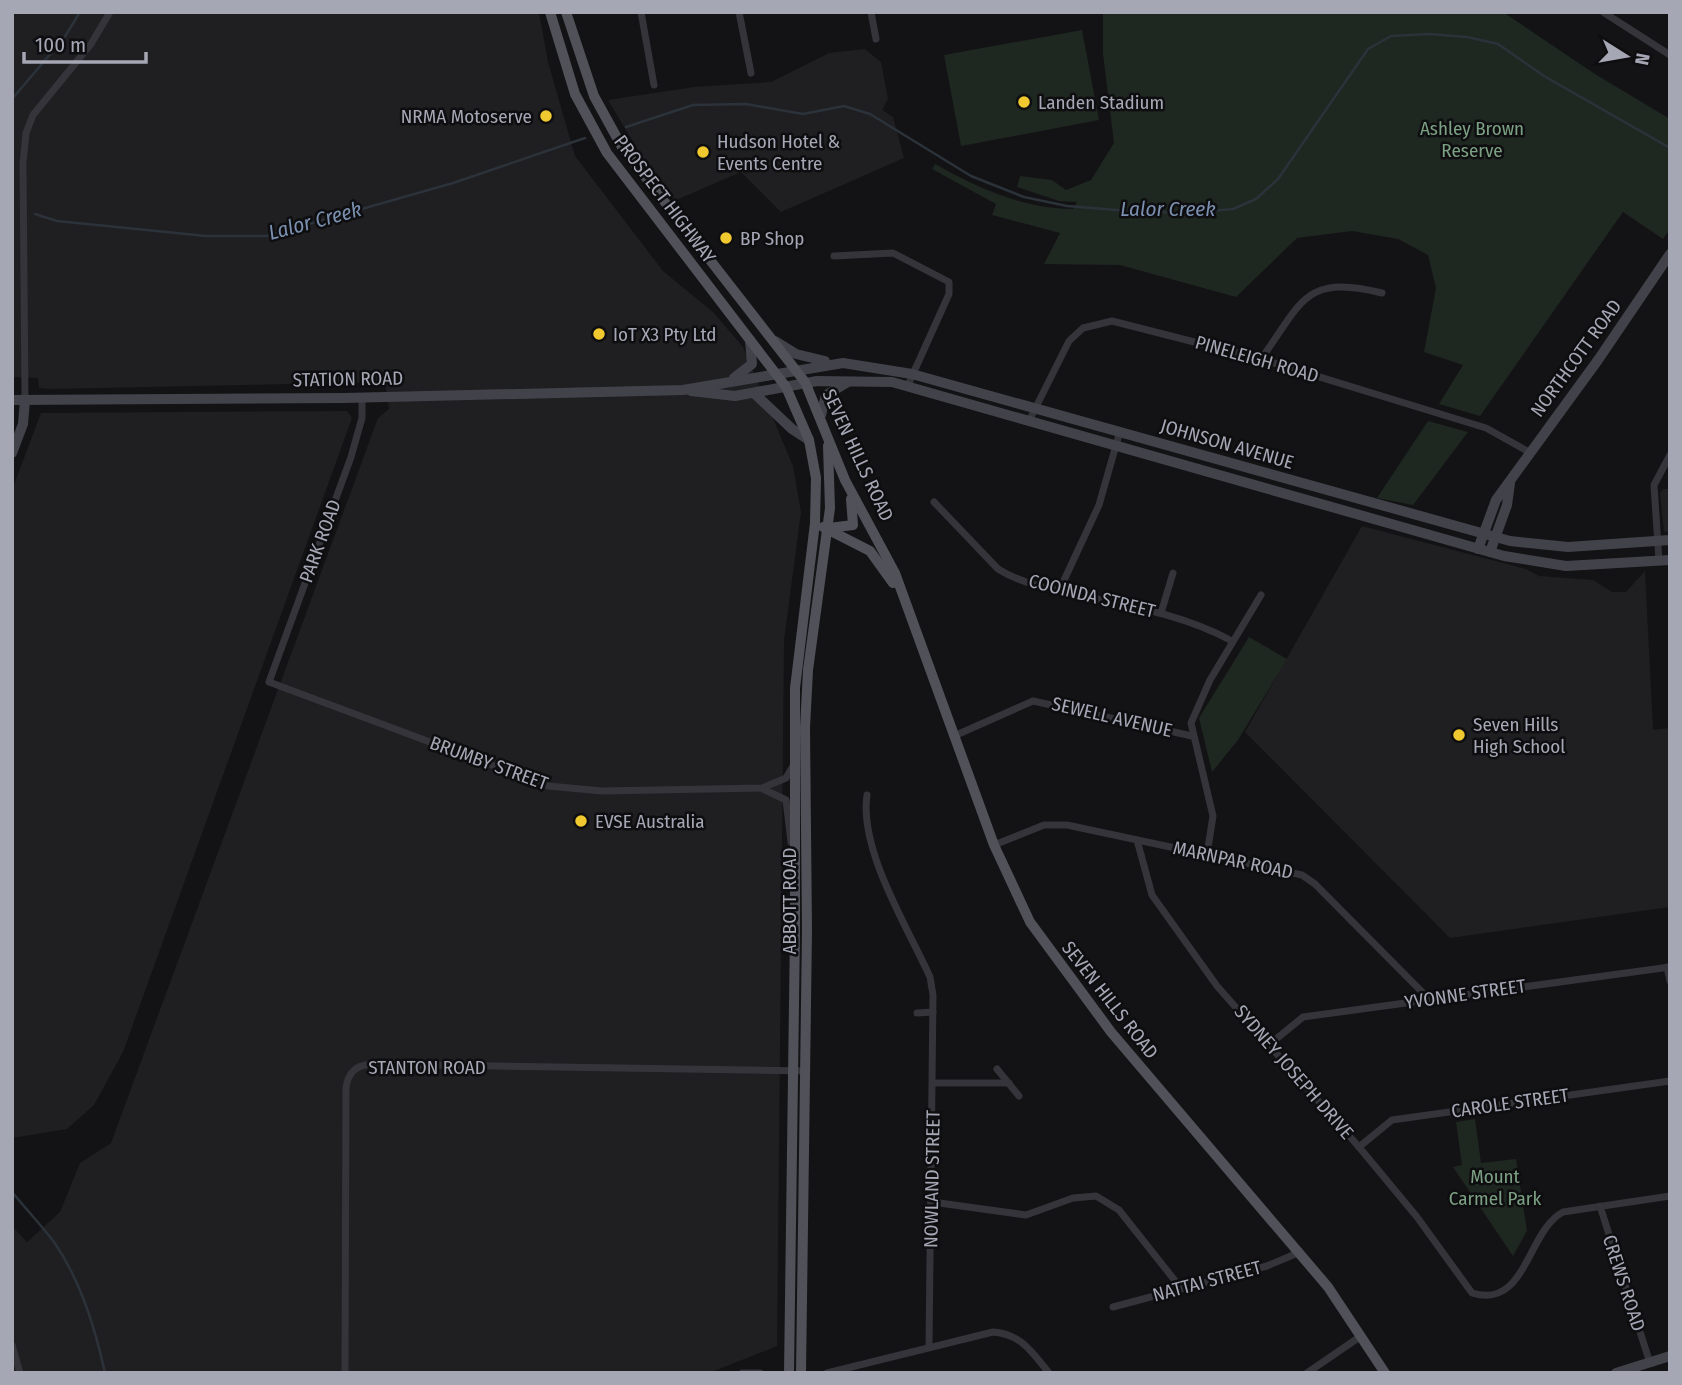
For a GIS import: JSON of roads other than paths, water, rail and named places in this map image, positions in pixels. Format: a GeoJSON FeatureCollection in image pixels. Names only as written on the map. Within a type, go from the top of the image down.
{"type":"FeatureCollection","features":[{"type":"Feature","properties":{"kind":"main road","name":"PROSPECT HIGHWAY"},"geometry":{"type":"LineString","coordinates":[[550,12],[575,94],[607,153],[786,387]]}},
{"type":"Feature","properties":{"kind":"main road","name":"PROSPECT HIGHWAY"},"geometry":{"type":"LineString","coordinates":[[566,12],[590,86],[622,147],[797,371]]}},
{"type":"Feature","properties":{"kind":"main road","name":"NORTHCOTT ROAD"},"geometry":{"type":"LineString","coordinates":[[1478,549],[1496,500],[1590,371],[1670,254]]}},
{"type":"Feature","properties":{"kind":"main road"},"geometry":{"type":"LineString","coordinates":[[724,383],[744,374],[752,364],[753,354],[749,338]]}},
{"type":"Feature","properties":{"kind":"main road"},"geometry":{"type":"LineString","coordinates":[[772,339],[805,358],[843,363]]}},
{"type":"Feature","properties":{"kind":"main road","name":"JOHNSON AVENUE"},"geometry":{"type":"LineString","coordinates":[[777,374],[843,363],[912,374],[1494,538],[1568,547],[1670,540]]}},
{"type":"Feature","properties":{"kind":"main road","name":"SEVEN HILLS ROAD"},"geometry":{"type":"LineString","coordinates":[[797,371],[821,415],[845,480],[895,573],[994,845],[1030,922],[1104,1023],[1300,1252],[1385,1373]]}},
{"type":"Feature","properties":{"kind":"main road","name":"STATION ROAD"},"geometry":{"type":"LineString","coordinates":[[12,400],[362,397],[684,390],[777,374]]}},
{"type":"Feature","properties":{"kind":"main road"},"geometry":{"type":"LineString","coordinates":[[821,415],[826,395],[835,387],[855,379]]}},
{"type":"Feature","properties":{"kind":"main road","name":"JOHNSON AVENUE"},"geometry":{"type":"LineString","coordinates":[[786,387],[805,382],[855,379],[908,385],[1478,549],[1559,566],[1665,560]]}},
{"type":"Feature","properties":{"kind":"main road","name":"STATION ROAD"},"geometry":{"type":"LineString","coordinates":[[684,390],[707,395],[755,394],[786,387]]}},
{"type":"Feature","properties":{"kind":"main road","name":"SEVEN HILLS ROAD"},"geometry":{"type":"LineString","coordinates":[[786,387],[809,440]]}},
{"type":"Feature","properties":{"kind":"main road"},"geometry":{"type":"LineString","coordinates":[[755,394],[792,429],[809,440]]}},
{"type":"Feature","properties":{"kind":"main road"},"geometry":{"type":"LineString","coordinates":[[12,453],[23,424],[25,400]]}},
{"type":"Feature","properties":{"kind":"main road","name":"ABBOTT ROAD"},"geometry":{"type":"LineString","coordinates":[[801,1373],[806,1071],[806,716],[808,670],[831,488],[826,430]]}},
{"type":"Feature","properties":{"kind":"main road","name":"ABBOTT ROAD"},"geometry":{"type":"LineString","coordinates":[[789,1373],[797,657],[815,523],[816,478],[809,440]]}},
{"type":"Feature","properties":{"kind":"main road"},"geometry":{"type":"LineString","coordinates":[[827,528],[846,528],[854,521],[845,480]]}},
{"type":"Feature","properties":{"kind":"main road","name":"NORTHCOTT ROAD"},"geometry":{"type":"LineString","coordinates":[[1490,552],[1507,505],[1510,482]]}},
{"type":"Feature","properties":{"kind":"main road","name":"SEVEN HILLS ROAD"},"geometry":{"type":"LineString","coordinates":[[815,523],[870,551],[901,593]]}},
{"type":"Feature","properties":{"kind":"main road"},"geometry":{"type":"LineString","coordinates":[[1616,1373],[1649,1360],[1670,1356]]}},
{"type":"Feature","properties":{"kind":"street"},"geometry":{"type":"LineString","coordinates":[[25,400],[23,163],[26,133],[37,110],[91,44],[110,12]]}},
{"type":"Feature","properties":{"kind":"street"},"geometry":{"type":"LineString","coordinates":[[641,12],[654,85]]}},
{"type":"Feature","properties":{"kind":"street"},"geometry":{"type":"LineString","coordinates":[[739,12],[751,73]]}},
{"type":"Feature","properties":{"kind":"street"},"geometry":{"type":"LineString","coordinates":[[871,12],[876,39]]}},
{"type":"Feature","properties":{"kind":"street"},"geometry":{"type":"LineString","coordinates":[[1603,12],[1670,55]]}},
{"type":"Feature","properties":{"kind":"street"},"geometry":{"type":"LineString","coordinates":[[834,256],[893,253],[943,277],[950,288],[908,385]]}},
{"type":"Feature","properties":{"kind":"street"},"geometry":{"type":"LineString","coordinates":[[1261,359],[1297,309],[1317,289],[1344,285],[1382,293]]}},
{"type":"Feature","properties":{"kind":"street","name":"PINELEIGH ROAD"},"geometry":{"type":"LineString","coordinates":[[1028,421],[1069,341],[1083,328],[1097,323],[1127,323],[1261,359],[1486,428],[1529,452]]}},
{"type":"Feature","properties":{"kind":"street","name":"PARK ROAD"},"geometry":{"type":"LineString","coordinates":[[269,682],[351,457],[362,418],[362,397]]}},
{"type":"Feature","properties":{"kind":"street"},"geometry":{"type":"LineString","coordinates":[[1059,591],[1099,505],[1120,431]]}},
{"type":"Feature","properties":{"kind":"street"},"geometry":{"type":"LineString","coordinates":[[1665,560],[1658,542],[1654,485],[1670,455]]}},
{"type":"Feature","properties":{"kind":"street","name":"COOINDA STREET"},"geometry":{"type":"LineString","coordinates":[[934,502],[998,569],[1059,591],[1161,612],[1199,624],[1232,641]]}},
{"type":"Feature","properties":{"kind":"street"},"geometry":{"type":"LineString","coordinates":[[1161,612],[1173,573]]}},
{"type":"Feature","properties":{"kind":"street"},"geometry":{"type":"LineString","coordinates":[[1207,854],[1213,816],[1192,736],[1194,710],[1261,595]]}},
{"type":"Feature","properties":{"kind":"street","name":"BRUMBY STREET"},"geometry":{"type":"LineString","coordinates":[[269,682],[548,786],[602,790],[762,788]]}},
{"type":"Feature","properties":{"kind":"street","name":"SEWELL AVENUE"},"geometry":{"type":"LineString","coordinates":[[954,736],[1033,701],[1192,736]]}},
{"type":"Feature","properties":{"kind":"street"},"geometry":{"type":"LineString","coordinates":[[762,788],[786,778],[795,759]]}},
{"type":"Feature","properties":{"kind":"street"},"geometry":{"type":"LineString","coordinates":[[762,788],[786,800],[795,857]]}},
{"type":"Feature","properties":{"kind":"street","name":"NOWLAND STREET"},"geometry":{"type":"LineString","coordinates":[[867,795],[864,815],[873,850],[930,977],[934,1083],[929,1346]]}},
{"type":"Feature","properties":{"kind":"street","name":"MARNPAR ROAD"},"geometry":{"type":"LineString","coordinates":[[994,845],[1044,825],[1067,825],[1302,876],[1315,884],[1428,998]]}},
{"type":"Feature","properties":{"kind":"street","name":"SYDNEY JOSEPH DRIVE"},"geometry":{"type":"LineString","coordinates":[[1137,840],[1152,895],[1217,986],[1359,1147],[1417,1217],[1472,1293],[1492,1295],[1514,1283],[1544,1229],[1555,1217],[1600,1206]]}},
{"type":"Feature","properties":{"kind":"street"},"geometry":{"type":"LineString","coordinates":[[1669,967],[1670,981]]}},
{"type":"Feature","properties":{"kind":"street","name":"YVONNE STREET"},"geometry":{"type":"LineString","coordinates":[[1270,1044],[1303,1017],[1669,967]]}},
{"type":"Feature","properties":{"kind":"street"},"geometry":{"type":"LineString","coordinates":[[917,1013],[933,1012]]}},
{"type":"Feature","properties":{"kind":"street","name":"STANTON ROAD"},"geometry":{"type":"LineString","coordinates":[[345,1373],[346,1088],[347,1078],[356,1068],[370,1064],[806,1071]]}},
{"type":"Feature","properties":{"kind":"street"},"geometry":{"type":"LineString","coordinates":[[997,1069],[1019,1096]]}},
{"type":"Feature","properties":{"kind":"street","name":"CAROLE STREET"},"geometry":{"type":"LineString","coordinates":[[1359,1147],[1392,1120],[1670,1080]]}},
{"type":"Feature","properties":{"kind":"street"},"geometry":{"type":"LineString","coordinates":[[934,1083],[1009,1083]]}},
{"type":"Feature","properties":{"kind":"street"},"geometry":{"type":"LineString","coordinates":[[932,1202],[1026,1215],[1073,1198],[1096,1196],[1119,1210],[1180,1287]]}},
{"type":"Feature","properties":{"kind":"street"},"geometry":{"type":"LineString","coordinates":[[1600,1206],[1670,1196]]}},
{"type":"Feature","properties":{"kind":"street","name":"CREWS ROAD"},"geometry":{"type":"LineString","coordinates":[[1600,1206],[1649,1360]]}},
{"type":"Feature","properties":{"kind":"street","name":"NATTAI STREET"},"geometry":{"type":"LineString","coordinates":[[1113,1307],[1267,1266],[1300,1252]]}},
{"type":"Feature","properties":{"kind":"street"},"geometry":{"type":"LineString","coordinates":[[827,1373],[993,1332],[1009,1333],[1022,1341],[1049,1373]]}},
{"type":"Feature","properties":{"kind":"street"},"geometry":{"type":"LineString","coordinates":[[1307,1373],[1361,1336]]}},
{"type":"Feature","properties":{"kind":"street"},"geometry":{"type":"LineString","coordinates":[[12,1345],[20,1373]]}},
{"type":"Feature","properties":{"kind":"street"},"geometry":{"type":"LineString","coordinates":[[742,1373],[760,1373]]}},
{"type":"Feature","properties":{"kind":"waterway"},"geometry":{"type":"LineString","coordinates":[[12,99],[64,38],[80,12]]}},
{"type":"Feature","properties":{"kind":"waterway","name":"Lalor Creek"},"geometry":{"type":"LineString","coordinates":[[626,127],[693,105],[746,104],[803,114],[844,106],[870,114],[971,176],[1024,197],[1067,206],[1129,211],[1188,213],[1233,209],[1256,199],[1278,179],[1368,49],[1391,36],[1429,34],[1467,37],[1498,44],[1544,76],[1670,148]]}},
{"type":"Feature","properties":{"kind":"waterway","name":"Lalor Creek"},"geometry":{"type":"LineString","coordinates":[[35,214],[57,221],[206,236],[267,236],[453,183],[585,138]]}},
{"type":"Feature","properties":{"kind":"waterway"},"geometry":{"type":"LineString","coordinates":[[12,1192],[64,1257],[92,1322],[105,1373]]}},
{"type":"Feature","properties":{"kind":"place","name":"Landen Stadium"},"geometry":{"type":"Point","coordinates":[1024,102]}},
{"type":"Feature","properties":{"kind":"place","name":"NRMA Motoserve"},"geometry":{"type":"Point","coordinates":[546,116]}},
{"type":"Feature","properties":{"kind":"place","name":"Hudson Hotel & Events Centre"},"geometry":{"type":"Point","coordinates":[703,152]}},
{"type":"Feature","properties":{"kind":"place","name":"BP Shop"},"geometry":{"type":"Point","coordinates":[726,238]}},
{"type":"Feature","properties":{"kind":"place","name":"IoT X3 Pty Ltd"},"geometry":{"type":"Point","coordinates":[599,334]}},
{"type":"Feature","properties":{"kind":"place","name":"Seven Hills High School"},"geometry":{"type":"Point","coordinates":[1459,735]}},
{"type":"Feature","properties":{"kind":"place","name":"EVSE Australia"},"geometry":{"type":"Point","coordinates":[581,821]}},
{"type":"Feature","properties":{"kind":"park label","name":"Ashley Brown Reserve"},"geometry":{"type":"Point","coordinates":[1472,139]}},
{"type":"Feature","properties":{"kind":"park label","name":"Mount Carmel Park"},"geometry":{"type":"Point","coordinates":[1495,1187]}}]}
